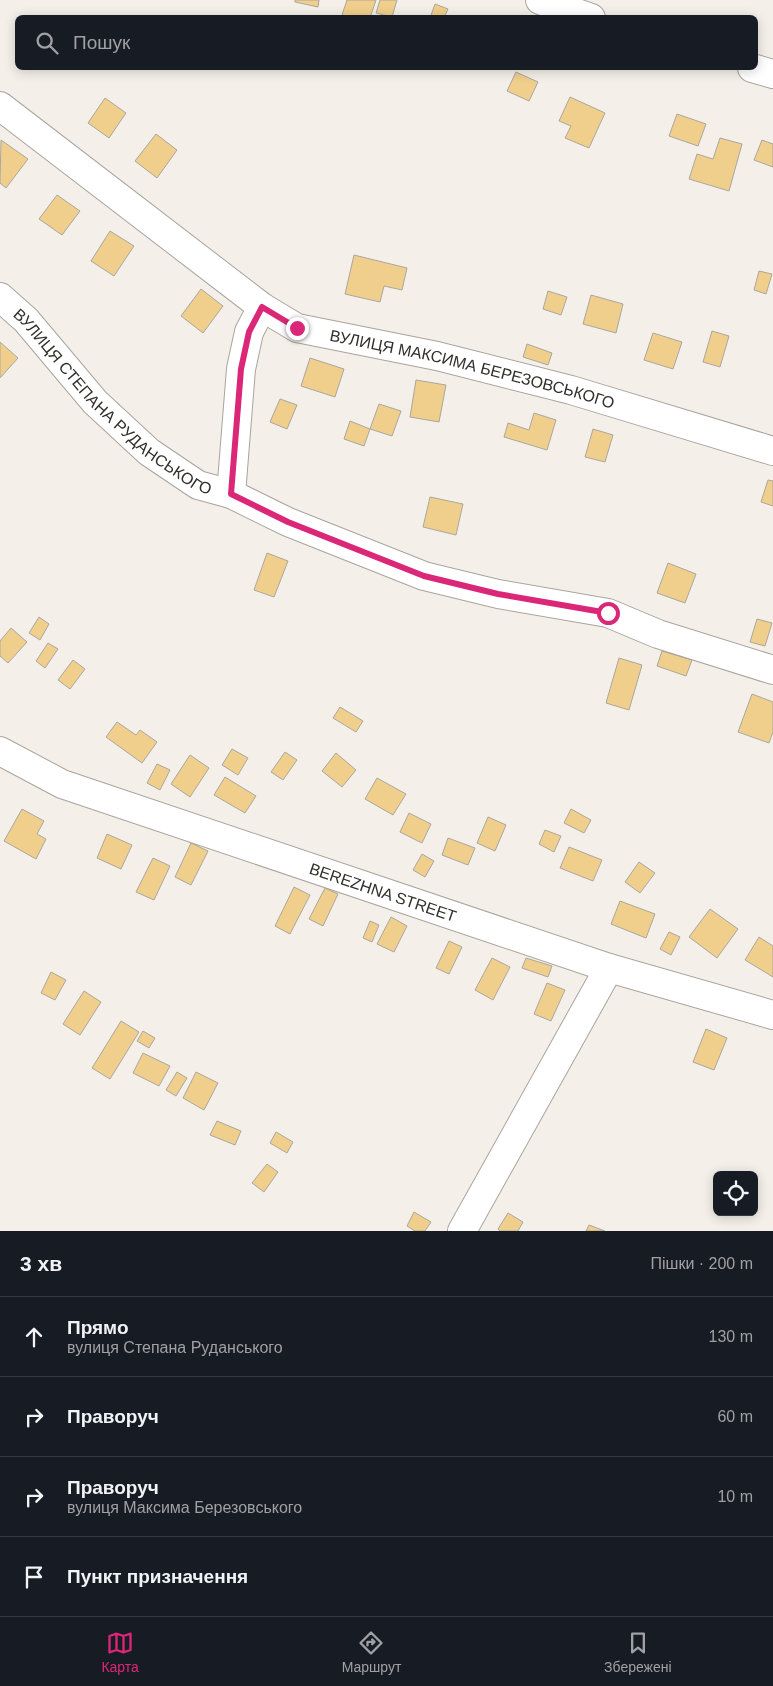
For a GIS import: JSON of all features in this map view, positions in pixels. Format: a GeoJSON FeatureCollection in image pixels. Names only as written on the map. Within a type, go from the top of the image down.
{"type":"FeatureCollection","features":[{"type":"Feature","properties":{"kind":"street"},"geometry":{"type":"LineString","coordinates":[[540,0],[582,15]]}},
{"type":"Feature","properties":{"kind":"street"},"geometry":{"type":"LineString","coordinates":[[758,70],[773,74]]}},
{"type":"Feature","properties":{"kind":"street","name":"ВУЛИЦЯ МАКСИМА БЕРЕЗОВСЬКОГО"},"geometry":{"type":"LineString","coordinates":[[0,106],[262,307],[297,328],[438,356],[571,390],[773,451]]}},
{"type":"Feature","properties":{"kind":"street","name":"ВУЛИЦЯ СТЕПАНА РУДАНСЬКОГО"},"geometry":{"type":"LineString","coordinates":[[0,297],[26,320],[95,402],[148,452],[198,485],[231,494],[288,522],[424,576],[498,594],[608,613],[658,634],[773,670]]}},
{"type":"Feature","properties":{"kind":"street"},"geometry":{"type":"LineString","coordinates":[[231,494],[241,369],[249,332],[262,307]]}},
{"type":"Feature","properties":{"kind":"street","name":"BEREZHNA STREET"},"geometry":{"type":"LineString","coordinates":[[0,751],[62,784],[609,968],[773,1015]]}},
{"type":"Feature","properties":{"kind":"street"},"geometry":{"type":"LineString","coordinates":[[462,1231],[609,968]]}},
{"type":"Feature","properties":{"kind":"building"},"geometry":{"type":"Polygon","coordinates":[[[295,0],[319,0],[318,7],[295,2],[295,0]]]}},
{"type":"Feature","properties":{"kind":"building"},"geometry":{"type":"Polygon","coordinates":[[[347,0],[376,0],[371,15],[342,15],[347,0]]]}},
{"type":"Feature","properties":{"kind":"building"},"geometry":{"type":"Polygon","coordinates":[[[380,0],[397,0],[393,15],[376,13],[380,0]]]}},
{"type":"Feature","properties":{"kind":"building"},"geometry":{"type":"Polygon","coordinates":[[[435,4],[448,9],[445,15],[431,15],[435,4]]]}},
{"type":"Feature","properties":{"kind":"building"},"geometry":{"type":"Polygon","coordinates":[[[516,72],[538,82],[529,101],[507,91],[516,72]]]}},
{"type":"Feature","properties":{"kind":"building"},"geometry":{"type":"Polygon","coordinates":[[[570,97],[605,113],[589,148],[565,138],[571,126],[559,121],[570,97]]]}},
{"type":"Feature","properties":{"kind":"building"},"geometry":{"type":"Polygon","coordinates":[[[105,98],[126,113],[109,138],[88,123],[105,98]]]}},
{"type":"Feature","properties":{"kind":"building"},"geometry":{"type":"Polygon","coordinates":[[[677,114],[706,124],[698,146],[669,136],[677,114]]]}},
{"type":"Feature","properties":{"kind":"building"},"geometry":{"type":"Polygon","coordinates":[[[156,134],[177,150],[157,178],[135,161],[156,134]]]}},
{"type":"Feature","properties":{"kind":"building"},"geometry":{"type":"Polygon","coordinates":[[[720,138],[742,144],[729,191],[689,179],[697,154],[713,159],[720,138]]]}},
{"type":"Feature","properties":{"kind":"building"},"geometry":{"type":"Polygon","coordinates":[[[1,140],[28,159],[6,188],[0,183],[1,140]]]}},
{"type":"Feature","properties":{"kind":"building"},"geometry":{"type":"Polygon","coordinates":[[[762,140],[773,144],[773,167],[754,160],[762,140]]]}},
{"type":"Feature","properties":{"kind":"building"},"geometry":{"type":"Polygon","coordinates":[[[57,195],[80,211],[62,235],[39,219],[57,195]]]}},
{"type":"Feature","properties":{"kind":"building"},"geometry":{"type":"Polygon","coordinates":[[[110,231],[134,246],[114,276],[91,261],[110,231]]]}},
{"type":"Feature","properties":{"kind":"building"},"geometry":{"type":"Polygon","coordinates":[[[354,255],[407,268],[402,290],[384,286],[380,302],[345,294],[354,255]]]}},
{"type":"Feature","properties":{"kind":"building"},"geometry":{"type":"Polygon","coordinates":[[[759,271],[772,274],[766,294],[754,290],[759,271]]]}},
{"type":"Feature","properties":{"kind":"building"},"geometry":{"type":"Polygon","coordinates":[[[201,289],[223,306],[203,333],[181,316],[201,289]]]}},
{"type":"Feature","properties":{"kind":"building"},"geometry":{"type":"Polygon","coordinates":[[[548,291],[567,297],[561,315],[543,309],[548,291]]]}},
{"type":"Feature","properties":{"kind":"building"},"geometry":{"type":"Polygon","coordinates":[[[591,295],[623,304],[616,333],[583,324],[591,295]]]}},
{"type":"Feature","properties":{"kind":"building"},"geometry":{"type":"Polygon","coordinates":[[[712,331],[729,336],[720,367],[703,362],[712,331]]]}},
{"type":"Feature","properties":{"kind":"building"},"geometry":{"type":"Polygon","coordinates":[[[653,333],[682,342],[673,369],[644,360],[653,333]]]}},
{"type":"Feature","properties":{"kind":"building"},"geometry":{"type":"Polygon","coordinates":[[[0,342],[18,358],[0,378],[0,342]]]}},
{"type":"Feature","properties":{"kind":"building"},"geometry":{"type":"Polygon","coordinates":[[[527,344],[552,353],[548,365],[523,357],[527,344]]]}},
{"type":"Feature","properties":{"kind":"building"},"geometry":{"type":"Polygon","coordinates":[[[310,358],[344,369],[335,397],[301,386],[310,358]]]}},
{"type":"Feature","properties":{"kind":"building"},"geometry":{"type":"Polygon","coordinates":[[[416,380],[446,385],[439,422],[410,417],[416,380]]]}},
{"type":"Feature","properties":{"kind":"building"},"geometry":{"type":"Polygon","coordinates":[[[280,399],[297,405],[287,429],[270,422],[280,399]]]}},
{"type":"Feature","properties":{"kind":"building"},"geometry":{"type":"Polygon","coordinates":[[[379,404],[401,411],[392,436],[370,429],[379,404]]]}},
{"type":"Feature","properties":{"kind":"building"},"geometry":{"type":"Polygon","coordinates":[[[534,413],[556,420],[547,450],[504,437],[508,423],[529,430],[534,413]]]}},
{"type":"Feature","properties":{"kind":"building"},"geometry":{"type":"Polygon","coordinates":[[[350,421],[370,429],[364,446],[344,439],[350,421]]]}},
{"type":"Feature","properties":{"kind":"building"},"geometry":{"type":"Polygon","coordinates":[[[593,429],[613,435],[605,462],[585,457],[593,429]]]}},
{"type":"Feature","properties":{"kind":"building"},"geometry":{"type":"Polygon","coordinates":[[[768,480],[773,481],[773,506],[761,502],[768,480]]]}},
{"type":"Feature","properties":{"kind":"building"},"geometry":{"type":"Polygon","coordinates":[[[430,497],[463,504],[456,535],[423,527],[430,497]]]}},
{"type":"Feature","properties":{"kind":"building"},"geometry":{"type":"Polygon","coordinates":[[[267,553],[288,561],[274,597],[254,590],[267,553]]]}},
{"type":"Feature","properties":{"kind":"building"},"geometry":{"type":"Polygon","coordinates":[[[668,563],[696,574],[685,603],[657,593],[668,563]]]}},
{"type":"Feature","properties":{"kind":"building"},"geometry":{"type":"Polygon","coordinates":[[[39,617],[49,624],[40,640],[29,633],[39,617]]]}},
{"type":"Feature","properties":{"kind":"building"},"geometry":{"type":"Polygon","coordinates":[[[757,619],[772,623],[765,646],[750,642],[757,619]]]}},
{"type":"Feature","properties":{"kind":"building"},"geometry":{"type":"Polygon","coordinates":[[[11,628],[27,642],[8,663],[0,656],[0,641],[11,628]]]}},
{"type":"Feature","properties":{"kind":"building"},"geometry":{"type":"Polygon","coordinates":[[[48,643],[58,649],[45,668],[36,661],[48,643]]]}},
{"type":"Feature","properties":{"kind":"building"},"geometry":{"type":"Polygon","coordinates":[[[662,651],[692,660],[686,676],[657,666],[662,651]]]}},
{"type":"Feature","properties":{"kind":"building"},"geometry":{"type":"Polygon","coordinates":[[[619,658],[642,665],[629,710],[606,703],[619,658]]]}},
{"type":"Feature","properties":{"kind":"building"},"geometry":{"type":"Polygon","coordinates":[[[73,660],[85,669],[70,689],[58,680],[73,660]]]}},
{"type":"Feature","properties":{"kind":"building"},"geometry":{"type":"Polygon","coordinates":[[[752,694],[773,702],[773,732],[769,743],[738,732],[752,694]]]}},
{"type":"Feature","properties":{"kind":"building"},"geometry":{"type":"Polygon","coordinates":[[[340,707],[363,721],[356,732],[333,718],[340,707]]]}},
{"type":"Feature","properties":{"kind":"building"},"geometry":{"type":"Polygon","coordinates":[[[117,722],[136,735],[140,730],[157,742],[142,763],[106,737],[117,722]]]}},
{"type":"Feature","properties":{"kind":"building"},"geometry":{"type":"Polygon","coordinates":[[[232,749],[248,758],[238,775],[222,765],[232,749]]]}},
{"type":"Feature","properties":{"kind":"building"},"geometry":{"type":"Polygon","coordinates":[[[285,752],[297,760],[283,780],[271,772],[285,752]]]}},
{"type":"Feature","properties":{"kind":"building"},"geometry":{"type":"Polygon","coordinates":[[[336,753],[356,770],[342,787],[322,771],[336,753]]]}},
{"type":"Feature","properties":{"kind":"building"},"geometry":{"type":"Polygon","coordinates":[[[190,755],[209,768],[190,797],[171,784],[190,755]]]}},
{"type":"Feature","properties":{"kind":"building"},"geometry":{"type":"Polygon","coordinates":[[[157,764],[170,770],[160,790],[147,783],[157,764]]]}},
{"type":"Feature","properties":{"kind":"building"},"geometry":{"type":"Polygon","coordinates":[[[225,777],[256,796],[245,813],[214,795],[225,777]]]}},
{"type":"Feature","properties":{"kind":"building"},"geometry":{"type":"Polygon","coordinates":[[[377,778],[406,794],[393,815],[365,799],[377,778]]]}},
{"type":"Feature","properties":{"kind":"building"},"geometry":{"type":"Polygon","coordinates":[[[22,809],[44,821],[37,834],[46,839],[36,859],[4,841],[22,809]]]}},
{"type":"Feature","properties":{"kind":"building"},"geometry":{"type":"Polygon","coordinates":[[[571,809],[591,820],[584,833],[564,823],[571,809]]]}},
{"type":"Feature","properties":{"kind":"building"},"geometry":{"type":"Polygon","coordinates":[[[409,813],[431,824],[422,843],[400,832],[409,813]]]}},
{"type":"Feature","properties":{"kind":"building"},"geometry":{"type":"Polygon","coordinates":[[[488,817],[506,825],[495,851],[477,843],[488,817]]]}},
{"type":"Feature","properties":{"kind":"building"},"geometry":{"type":"Polygon","coordinates":[[[545,830],[561,836],[554,852],[539,844],[545,830]]]}},
{"type":"Feature","properties":{"kind":"building"},"geometry":{"type":"Polygon","coordinates":[[[107,834],[132,845],[121,869],[97,858],[107,834]]]}},
{"type":"Feature","properties":{"kind":"building"},"geometry":{"type":"Polygon","coordinates":[[[448,838],[475,848],[468,865],[442,855],[448,838]]]}},
{"type":"Feature","properties":{"kind":"building"},"geometry":{"type":"Polygon","coordinates":[[[191,843],[208,851],[191,885],[175,877],[191,843]]]}},
{"type":"Feature","properties":{"kind":"building"},"geometry":{"type":"Polygon","coordinates":[[[569,847],[602,860],[593,881],[560,868],[569,847]]]}},
{"type":"Feature","properties":{"kind":"building"},"geometry":{"type":"Polygon","coordinates":[[[422,854],[434,861],[425,877],[413,870],[422,854]]]}},
{"type":"Feature","properties":{"kind":"building"},"geometry":{"type":"Polygon","coordinates":[[[153,858],[170,866],[154,900],[136,892],[153,858]]]}},
{"type":"Feature","properties":{"kind":"building"},"geometry":{"type":"Polygon","coordinates":[[[639,862],[655,873],[640,893],[625,882],[639,862]]]}},
{"type":"Feature","properties":{"kind":"building"},"geometry":{"type":"Polygon","coordinates":[[[294,887],[310,895],[290,934],[275,926],[294,887]]]}},
{"type":"Feature","properties":{"kind":"building"},"geometry":{"type":"Polygon","coordinates":[[[325,888],[338,894],[323,926],[309,919],[325,888]]]}},
{"type":"Feature","properties":{"kind":"building"},"geometry":{"type":"Polygon","coordinates":[[[620,901],[655,914],[646,938],[611,924],[620,901]]]}},
{"type":"Feature","properties":{"kind":"building"},"geometry":{"type":"Polygon","coordinates":[[[710,909],[738,929],[717,958],[689,937],[710,909]]]}},
{"type":"Feature","properties":{"kind":"building"},"geometry":{"type":"Polygon","coordinates":[[[391,917],[407,926],[394,952],[377,944],[391,917]]]}},
{"type":"Feature","properties":{"kind":"building"},"geometry":{"type":"Polygon","coordinates":[[[370,921],[379,925],[372,942],[363,938],[370,921]]]}},
{"type":"Feature","properties":{"kind":"building"},"geometry":{"type":"Polygon","coordinates":[[[669,932],[680,937],[671,955],[660,949],[669,932]]]}},
{"type":"Feature","properties":{"kind":"building"},"geometry":{"type":"Polygon","coordinates":[[[759,937],[773,946],[773,977],[745,960],[759,937]]]}},
{"type":"Feature","properties":{"kind":"building"},"geometry":{"type":"Polygon","coordinates":[[[449,941],[462,947],[449,974],[436,968],[449,941]]]}},
{"type":"Feature","properties":{"kind":"building"},"geometry":{"type":"Polygon","coordinates":[[[492,958],[510,967],[493,1000],[475,990],[492,958]]]}},
{"type":"Feature","properties":{"kind":"building"},"geometry":{"type":"Polygon","coordinates":[[[526,958],[552,966],[548,977],[522,968],[526,958]]]}},
{"type":"Feature","properties":{"kind":"building"},"geometry":{"type":"Polygon","coordinates":[[[51,972],[66,980],[55,1000],[41,993],[51,972]]]}},
{"type":"Feature","properties":{"kind":"building"},"geometry":{"type":"Polygon","coordinates":[[[547,983],[565,990],[551,1021],[534,1014],[547,983]]]}},
{"type":"Feature","properties":{"kind":"building"},"geometry":{"type":"Polygon","coordinates":[[[84,991],[101,1002],[80,1035],[63,1024],[84,991]]]}},
{"type":"Feature","properties":{"kind":"building"},"geometry":{"type":"Polygon","coordinates":[[[121,1021],[139,1032],[110,1079],[92,1068],[121,1021]]]}},
{"type":"Feature","properties":{"kind":"building"},"geometry":{"type":"Polygon","coordinates":[[[706,1029],[727,1038],[714,1070],[693,1062],[706,1029]]]}},
{"type":"Feature","properties":{"kind":"building"},"geometry":{"type":"Polygon","coordinates":[[[143,1031],[155,1038],[149,1048],[137,1041],[143,1031]]]}},
{"type":"Feature","properties":{"kind":"building"},"geometry":{"type":"Polygon","coordinates":[[[143,1053],[170,1066],[159,1086],[133,1073],[143,1053]]]}},
{"type":"Feature","properties":{"kind":"building"},"geometry":{"type":"Polygon","coordinates":[[[177,1072],[187,1078],[176,1096],[166,1090],[177,1072]]]}},
{"type":"Feature","properties":{"kind":"building"},"geometry":{"type":"Polygon","coordinates":[[[196,1072],[218,1083],[204,1110],[183,1098],[196,1072]]]}},
{"type":"Feature","properties":{"kind":"building"},"geometry":{"type":"Polygon","coordinates":[[[217,1121],[241,1131],[235,1145],[210,1135],[217,1121]]]}},
{"type":"Feature","properties":{"kind":"building"},"geometry":{"type":"Polygon","coordinates":[[[276,1132],[293,1142],[287,1153],[270,1143],[276,1132]]]}},
{"type":"Feature","properties":{"kind":"building"},"geometry":{"type":"Polygon","coordinates":[[[267,1164],[278,1172],[264,1192],[252,1183],[267,1164]]]}},
{"type":"Feature","properties":{"kind":"building"},"geometry":{"type":"Polygon","coordinates":[[[414,1212],[431,1222],[425,1231],[415,1231],[407,1226],[414,1212]]]}},
{"type":"Feature","properties":{"kind":"building"},"geometry":{"type":"Polygon","coordinates":[[[508,1213],[523,1222],[518,1231],[500,1231],[498,1229],[508,1213]]]}},
{"type":"Feature","properties":{"kind":"building"},"geometry":{"type":"Polygon","coordinates":[[[589,1225],[605,1231],[586,1231],[589,1225]]]}},
{"type":"Feature","properties":{"kind":"route"},"geometry":{"type":"LineString","coordinates":[[297,328],[262,307],[249,332],[241,369],[231,494],[288,522],[424,576],[498,594],[608,613]]}}]}
